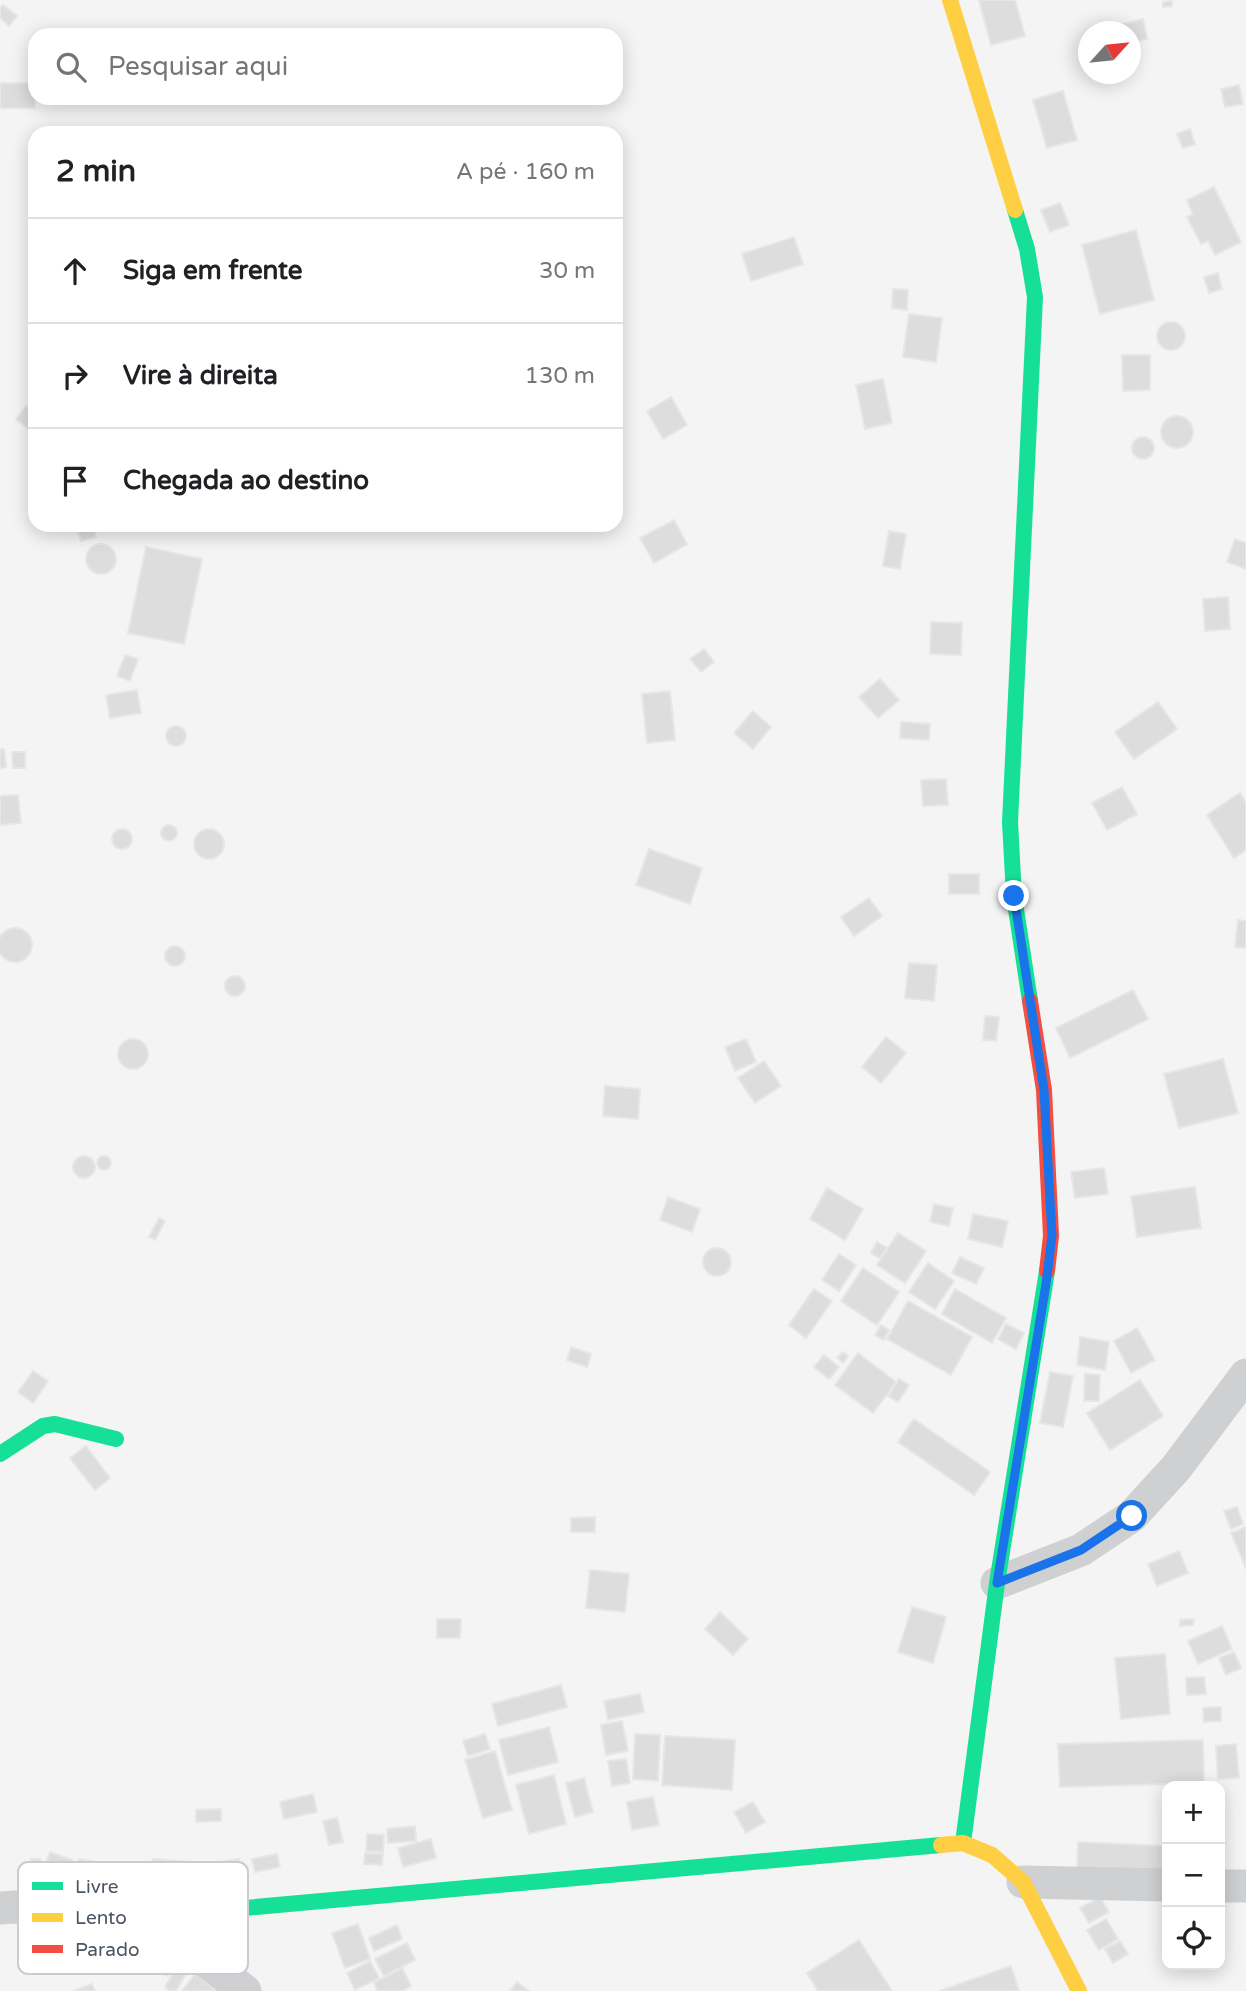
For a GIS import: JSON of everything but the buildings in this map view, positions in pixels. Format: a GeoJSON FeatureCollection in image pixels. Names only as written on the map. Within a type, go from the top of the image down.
{"type":"FeatureCollection","features":[{"type":"Feature","properties":{"kind":"street"},"geometry":{"type":"LineString","coordinates":[[950,0],[1027,248],[1035,297],[1010,822],[1014,896],[1044,1090],[1052,1236],[997,1583],[963,1843]]}},
{"type":"Feature","properties":{"kind":"street"},"geometry":{"type":"LineString","coordinates":[[997,1583],[1081,1550],[1132,1516],[1176,1468],[1246,1375]]}},
{"type":"Feature","properties":{"kind":"street"},"geometry":{"type":"LineString","coordinates":[[0,1454],[43,1426],[55,1424],[116,1440]]}},
{"type":"Feature","properties":{"kind":"street"},"geometry":{"type":"LineString","coordinates":[[248,1908],[963,1843],[992,1855],[1023,1882],[1079,1991]]}},
{"type":"Feature","properties":{"kind":"street"},"geometry":{"type":"LineString","coordinates":[[1023,1882],[1162,1885]]}},
{"type":"Feature","properties":{"kind":"street"},"geometry":{"type":"LineString","coordinates":[[1225,1886],[1246,1886]]}},
{"type":"Feature","properties":{"kind":"street"},"geometry":{"type":"LineString","coordinates":[[0,1908],[18,1907]]}},
{"type":"Feature","properties":{"kind":"street"},"geometry":{"type":"LineString","coordinates":[[222,1974],[245,1991]]}},
{"type":"Feature","properties":{"kind":"traffic: fast"},"geometry":{"type":"LineString","coordinates":[[1015,210],[1027,249],[1035,297],[1010,822],[1014,896],[1030,1001]]}},
{"type":"Feature","properties":{"kind":"traffic: fast"},"geometry":{"type":"LineString","coordinates":[[963,1843],[997,1583],[1047,1271]]}},
{"type":"Feature","properties":{"kind":"traffic: fast"},"geometry":{"type":"LineString","coordinates":[[0,1454],[43,1426],[55,1424],[116,1439]]}},
{"type":"Feature","properties":{"kind":"traffic: fast"},"geometry":{"type":"LineString","coordinates":[[248,1908],[941,1845]]}},
{"type":"Feature","properties":{"kind":"traffic: slow"},"geometry":{"type":"LineString","coordinates":[[950,0],[1015,210]]}},
{"type":"Feature","properties":{"kind":"traffic: slow"},"geometry":{"type":"LineString","coordinates":[[941,1845],[963,1843],[992,1855],[1023,1882],[1079,1991]]}},
{"type":"Feature","properties":{"kind":"traffic: jam"},"geometry":{"type":"LineString","coordinates":[[1030,1001],[1044,1090],[1051,1236],[1047,1271]]}},
{"type":"Feature","properties":{"kind":"route"},"geometry":{"type":"LineString","coordinates":[[1014,896],[1044,1090],[1052,1236],[997,1583],[1081,1550],[1132,1516]]}}]}
